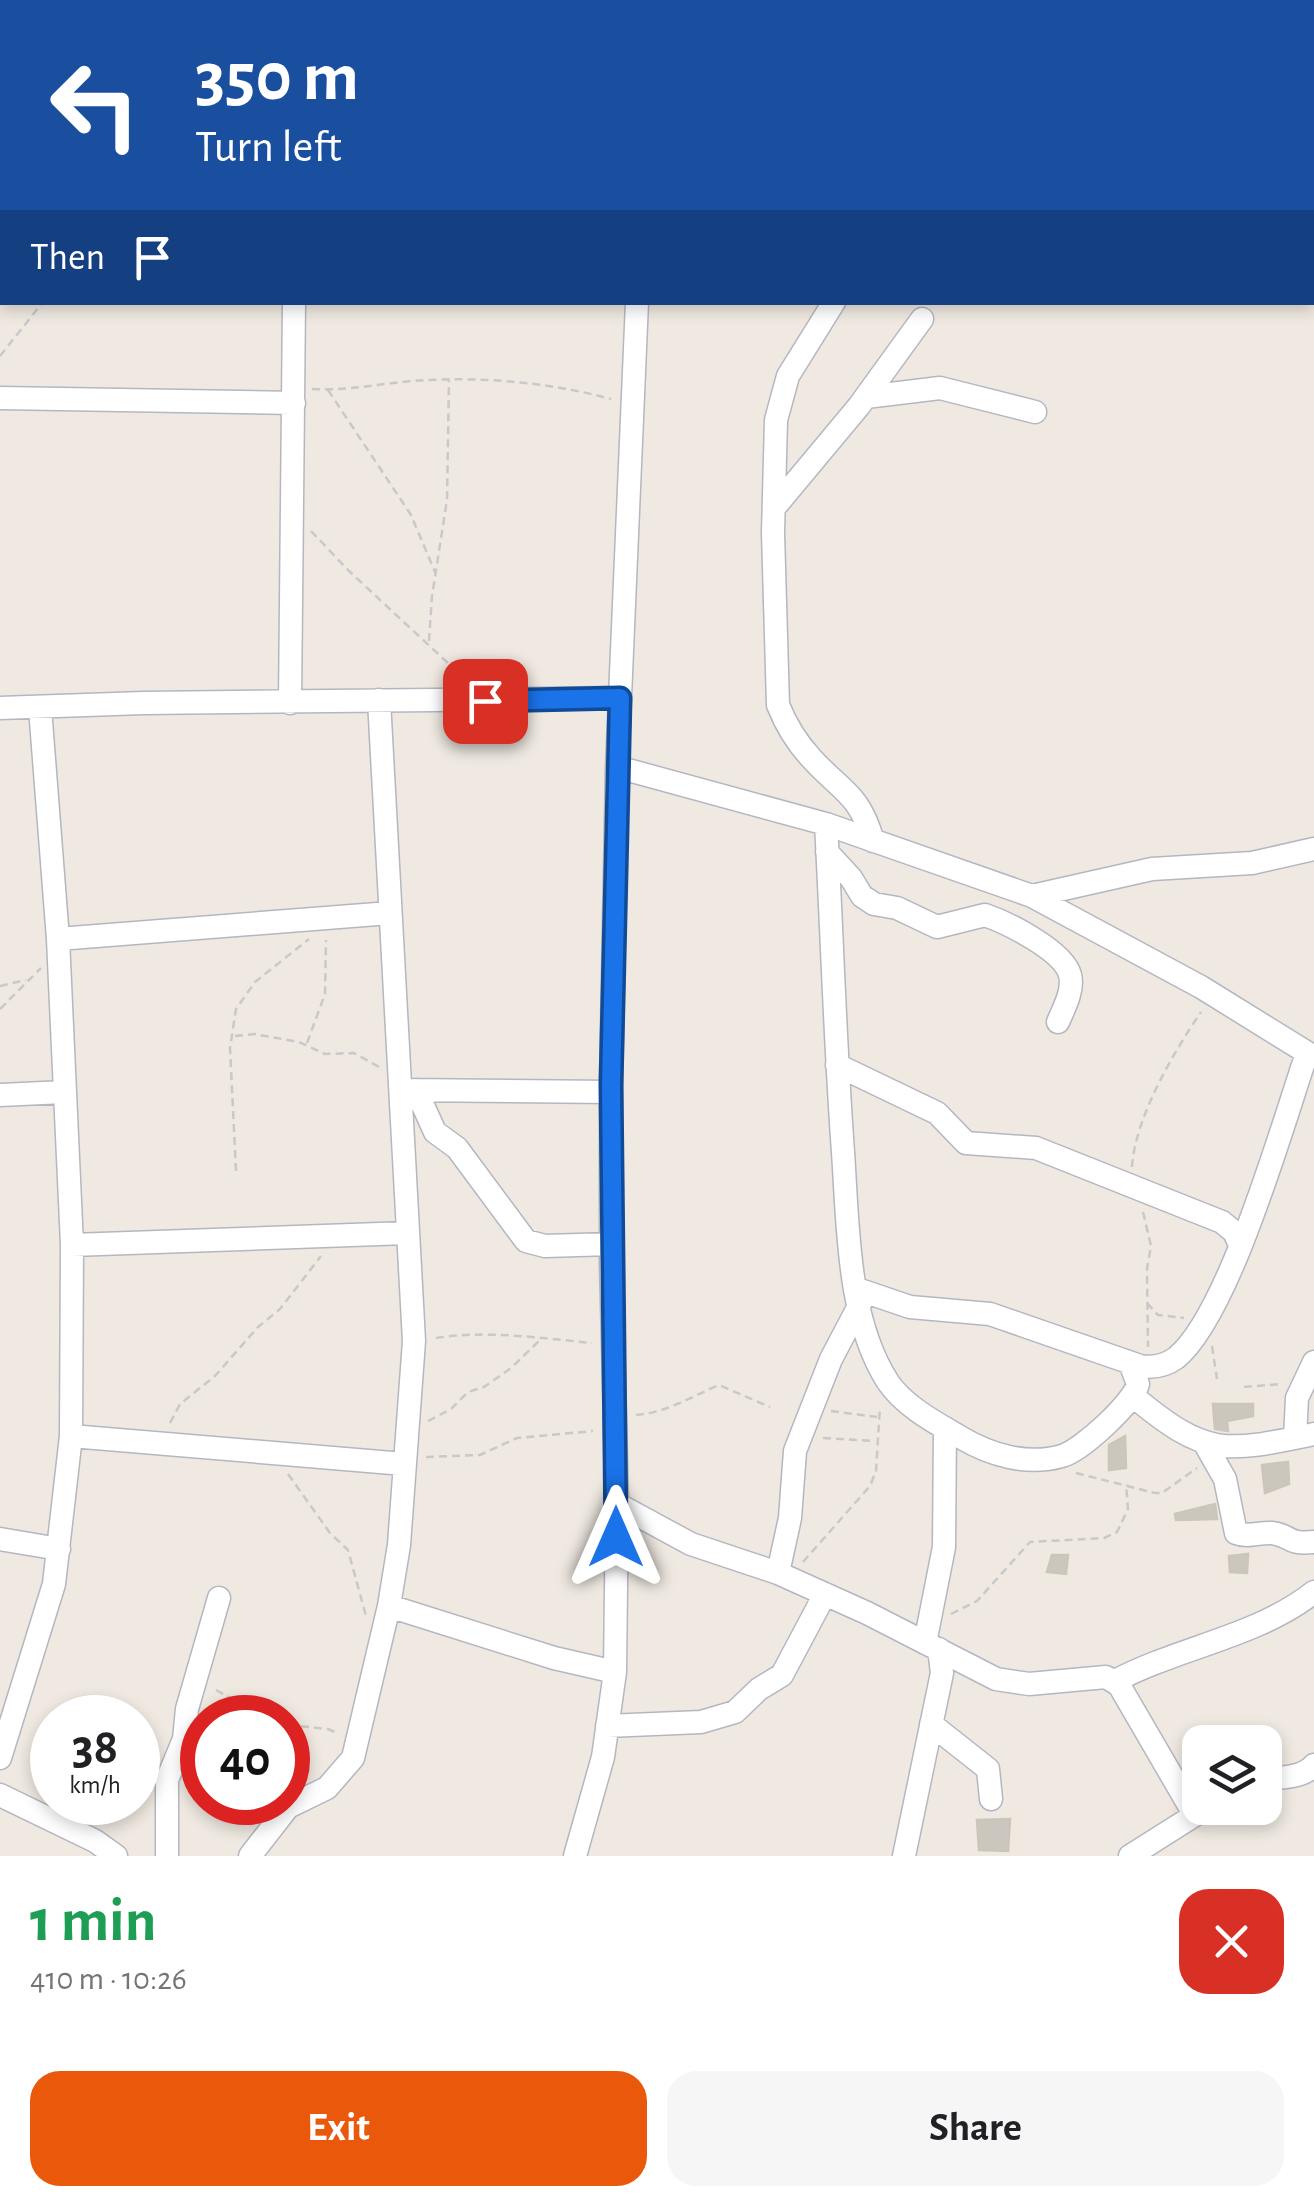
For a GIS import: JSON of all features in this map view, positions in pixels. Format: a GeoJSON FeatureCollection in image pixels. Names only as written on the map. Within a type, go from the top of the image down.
{"type":"FeatureCollection","features":[{"type":"Feature","properties":{"kind":"street"},"geometry":{"type":"LineString","coordinates":[[290,703],[294,305]]}},
{"type":"Feature","properties":{"kind":"street"},"geometry":{"type":"LineString","coordinates":[[580,1854],[603,1757],[615,1672],[617,1504],[611,1092],[620,698],[636,305]]}},
{"type":"Feature","properties":{"kind":"street"},"geometry":{"type":"LineString","coordinates":[[832,305],[781,392],[776,420],[778,704],[788,730],[860,807],[873,841]]}},
{"type":"Feature","properties":{"kind":"street"},"geometry":{"type":"LineString","coordinates":[[774,508],[866,397],[922,319]]}},
{"type":"Feature","properties":{"kind":"street"},"geometry":{"type":"LineString","coordinates":[[866,397],[940,388],[1035,412]]}},
{"type":"Feature","properties":{"kind":"street"},"geometry":{"type":"LineString","coordinates":[[0,398],[294,396]]}},
{"type":"Feature","properties":{"kind":"street"},"geometry":{"type":"LineString","coordinates":[[0,708],[620,698]]}},
{"type":"Feature","properties":{"kind":"street"},"geometry":{"type":"LineString","coordinates":[[250,1856],[288,1807],[318,1794],[339,1778],[352,1758],[390,1606],[399,1545],[414,1341],[404,1086],[378,700]]}},
{"type":"Feature","properties":{"kind":"street"},"geometry":{"type":"LineString","coordinates":[[0,1758],[50,1598],[71,1436],[72,1246],[59,948],[40,708]]}},
{"type":"Feature","properties":{"kind":"street"},"geometry":{"type":"LineString","coordinates":[[618,767],[826,824],[1032,896],[1213,994],[1311,1055],[1213,1308],[1176,1358],[1154,1368],[1135,1365],[1028,1324],[990,1314],[910,1307],[858,1296]]}},
{"type":"Feature","properties":{"kind":"street"},"geometry":{"type":"LineString","coordinates":[[826,824],[849,1239],[869,1344],[891,1386],[920,1412],[976,1447],[998,1455],[1036,1460],[1073,1451],[1134,1396],[1135,1365]]}},
{"type":"Feature","properties":{"kind":"street"},"geometry":{"type":"LineString","coordinates":[[1032,896],[1152,869],[1252,863],[1314,850]]}},
{"type":"Feature","properties":{"kind":"street"},"geometry":{"type":"LineString","coordinates":[[828,852],[852,878],[862,896],[874,904],[897,908],[937,926],[990,916],[1052,951],[1066,966],[1070,982],[1058,1022]]}},
{"type":"Feature","properties":{"kind":"street"},"geometry":{"type":"LineString","coordinates":[[59,948],[390,913]]}},
{"type":"Feature","properties":{"kind":"street"},"geometry":{"type":"LineString","coordinates":[[838,1065],[937,1113],[966,1143],[1036,1148],[1222,1222],[1234,1232],[1240,1246]]}},
{"type":"Feature","properties":{"kind":"street"},"geometry":{"type":"LineString","coordinates":[[404,1086],[611,1092]]}},
{"type":"Feature","properties":{"kind":"street"},"geometry":{"type":"LineString","coordinates":[[404,1086],[435,1132],[457,1148],[526,1241],[545,1246],[611,1244]]}},
{"type":"Feature","properties":{"kind":"street"},"geometry":{"type":"LineString","coordinates":[[0,1095],[64,1092]]}},
{"type":"Feature","properties":{"kind":"street"},"geometry":{"type":"LineString","coordinates":[[72,1246],[407,1233]]}},
{"type":"Feature","properties":{"kind":"street"},"geometry":{"type":"LineString","coordinates":[[783,1576],[795,1451],[858,1296]]}},
{"type":"Feature","properties":{"kind":"street"},"geometry":{"type":"LineString","coordinates":[[1209,1451],[1304,1436],[1296,1407],[1314,1362]]}},
{"type":"Feature","properties":{"kind":"street"},"geometry":{"type":"LineString","coordinates":[[1134,1396],[1209,1451],[1225,1480],[1236,1533],[1272,1533],[1296,1544],[1314,1542]]}},
{"type":"Feature","properties":{"kind":"street"},"geometry":{"type":"LineString","coordinates":[[904,1856],[942,1674],[931,1637],[944,1547],[945,1428]]}},
{"type":"Feature","properties":{"kind":"street"},"geometry":{"type":"LineString","coordinates":[[71,1436],[258,1452],[405,1452]]}},
{"type":"Feature","properties":{"kind":"street"},"geometry":{"type":"LineString","coordinates":[[617,1504],[692,1544],[783,1576],[931,1637],[984,1674],[1013,1682],[1106,1677],[1115,1682],[1182,1784]]}},
{"type":"Feature","properties":{"kind":"street"},"geometry":{"type":"LineString","coordinates":[[0,1539],[59,1550]]}},
{"type":"Feature","properties":{"kind":"street"},"geometry":{"type":"LineString","coordinates":[[1115,1682],[1150,1663],[1289,1612],[1314,1592]]}},
{"type":"Feature","properties":{"kind":"street"},"geometry":{"type":"LineString","coordinates":[[607,1726],[701,1722],[735,1712],[759,1689],[782,1675],[825,1594]]}},
{"type":"Feature","properties":{"kind":"street"},"geometry":{"type":"LineString","coordinates":[[167,1856],[167,1780],[184,1739],[185,1718],[219,1598]]}},
{"type":"Feature","properties":{"kind":"street"},"geometry":{"type":"LineString","coordinates":[[390,1606],[554,1658],[615,1672]]}},
{"type":"Feature","properties":{"kind":"street"},"geometry":{"type":"LineString","coordinates":[[931,1724],[988,1770],[991,1799]]}},
{"type":"Feature","properties":{"kind":"street"},"geometry":{"type":"LineString","coordinates":[[1282,1777],[1308,1771],[1314,1765]]}},
{"type":"Feature","properties":{"kind":"street"},"geometry":{"type":"LineString","coordinates":[[0,1794],[95,1841],[116,1856]]}},
{"type":"Feature","properties":{"kind":"street"},"geometry":{"type":"LineString","coordinates":[[1130,1856],[1182,1823]]}},
{"type":"Feature","properties":{"kind":"path"},"geometry":{"type":"LineString","coordinates":[[0,356],[41,305]]}},
{"type":"Feature","properties":{"kind":"path"},"geometry":{"type":"LineString","coordinates":[[294,396],[448,380],[536,384],[632,404]]}},
{"type":"Feature","properties":{"kind":"path"},"geometry":{"type":"LineString","coordinates":[[429,642],[447,500],[448,380]]}},
{"type":"Feature","properties":{"kind":"path"},"geometry":{"type":"LineString","coordinates":[[328,390],[411,515],[436,573]]}},
{"type":"Feature","properties":{"kind":"path"},"geometry":{"type":"LineString","coordinates":[[294,510],[348,571],[464,678]]}},
{"type":"Feature","properties":{"kind":"path"},"geometry":{"type":"LineString","coordinates":[[306,1046],[325,994],[326,928],[344,918]]}},
{"type":"Feature","properties":{"kind":"path"},"geometry":{"type":"LineString","coordinates":[[236,1171],[232,1037],[238,1006],[255,982],[311,938]]}},
{"type":"Feature","properties":{"kind":"path"},"geometry":{"type":"LineString","coordinates":[[0,1009],[59,948]]}},
{"type":"Feature","properties":{"kind":"path"},"geometry":{"type":"LineString","coordinates":[[0,986],[27,980]]}},
{"type":"Feature","properties":{"kind":"path"},"geometry":{"type":"LineString","coordinates":[[1135,1365],[1148,1345],[1147,1269],[1152,1246],[1144,1213],[1131,1188],[1133,1153],[1151,1099],[1175,1050],[1213,994]]}},
{"type":"Feature","properties":{"kind":"path"},"geometry":{"type":"LineString","coordinates":[[232,1037],[254,1034],[325,1054],[359,1054],[404,1086]]}},
{"type":"Feature","properties":{"kind":"path"},"geometry":{"type":"LineString","coordinates":[[165,1444],[169,1424],[180,1404],[215,1376],[258,1327],[280,1309],[338,1236]]}},
{"type":"Feature","properties":{"kind":"path"},"geometry":{"type":"LineString","coordinates":[[1147,1303],[1158,1315],[1188,1318],[1200,1326],[1211,1340],[1217,1379]]}},
{"type":"Feature","properties":{"kind":"path"},"geometry":{"type":"LineString","coordinates":[[414,1341],[453,1335],[544,1337],[613,1345]]}},
{"type":"Feature","properties":{"kind":"path"},"geometry":{"type":"LineString","coordinates":[[544,1337],[511,1368],[428,1421],[405,1452],[436,1458],[480,1455],[517,1438],[615,1425],[682,1404],[718,1385],[770,1407]]}},
{"type":"Feature","properties":{"kind":"path"},"geometry":{"type":"LineString","coordinates":[[783,1576],[870,1486],[876,1472],[876,1441],[886,1377]]}},
{"type":"Feature","properties":{"kind":"path"},"geometry":{"type":"LineString","coordinates":[[1244,1386],[1304,1384]]}},
{"type":"Feature","properties":{"kind":"path"},"geometry":{"type":"LineString","coordinates":[[811,1408],[879,1417]]}},
{"type":"Feature","properties":{"kind":"path"},"geometry":{"type":"LineString","coordinates":[[802,1434],[876,1441]]}},
{"type":"Feature","properties":{"kind":"path"},"geometry":{"type":"LineString","coordinates":[[1074,1472],[1162,1492],[1209,1451]]}},
{"type":"Feature","properties":{"kind":"path"},"geometry":{"type":"LineString","coordinates":[[258,1452],[289,1474],[330,1533],[348,1550],[366,1617]]}},
{"type":"Feature","properties":{"kind":"path"},"geometry":{"type":"LineString","coordinates":[[931,1637],[957,1612],[977,1600],[1030,1542],[1104,1538],[1117,1532],[1128,1509],[1126,1484]]}},
{"type":"Feature","properties":{"kind":"path"},"geometry":{"type":"LineString","coordinates":[[194,1683],[227,1695]]}},
{"type":"Feature","properties":{"kind":"path"},"geometry":{"type":"LineString","coordinates":[[310,1728],[358,1734]]}},
{"type":"Feature","properties":{"kind":"building"},"geometry":{"type":"Polygon","coordinates":[[[1213,1404],[1253,1404],[1253,1416],[1227,1421],[1228,1431],[1215,1429],[1213,1404]]]}},
{"type":"Feature","properties":{"kind":"building"},"geometry":{"type":"Polygon","coordinates":[[[1125,1436],[1126,1468],[1109,1470],[1109,1445],[1125,1436]]]}},
{"type":"Feature","properties":{"kind":"building"},"geometry":{"type":"Polygon","coordinates":[[[1288,1462],[1289,1484],[1265,1493],[1262,1465],[1288,1462]]]}},
{"type":"Feature","properties":{"kind":"building"},"geometry":{"type":"Polygon","coordinates":[[[1215,1504],[1217,1519],[1176,1520],[1175,1514],[1215,1504]]]}},
{"type":"Feature","properties":{"kind":"building"},"geometry":{"type":"Polygon","coordinates":[[[1248,1554],[1247,1573],[1230,1572],[1229,1556],[1248,1554]]]}},
{"type":"Feature","properties":{"kind":"building"},"geometry":{"type":"Polygon","coordinates":[[[1052,1555],[1068,1555],[1066,1574],[1047,1572],[1052,1555]]]}},
{"type":"Feature","properties":{"kind":"building"},"geometry":{"type":"Polygon","coordinates":[[[1010,1819],[1008,1851],[979,1850],[977,1820],[1010,1819]]]}},
{"type":"Feature","properties":{"kind":"route"},"geometry":{"type":"LineString","coordinates":[[485,701],[620,698],[611,1085],[616,1537]]}}]}
